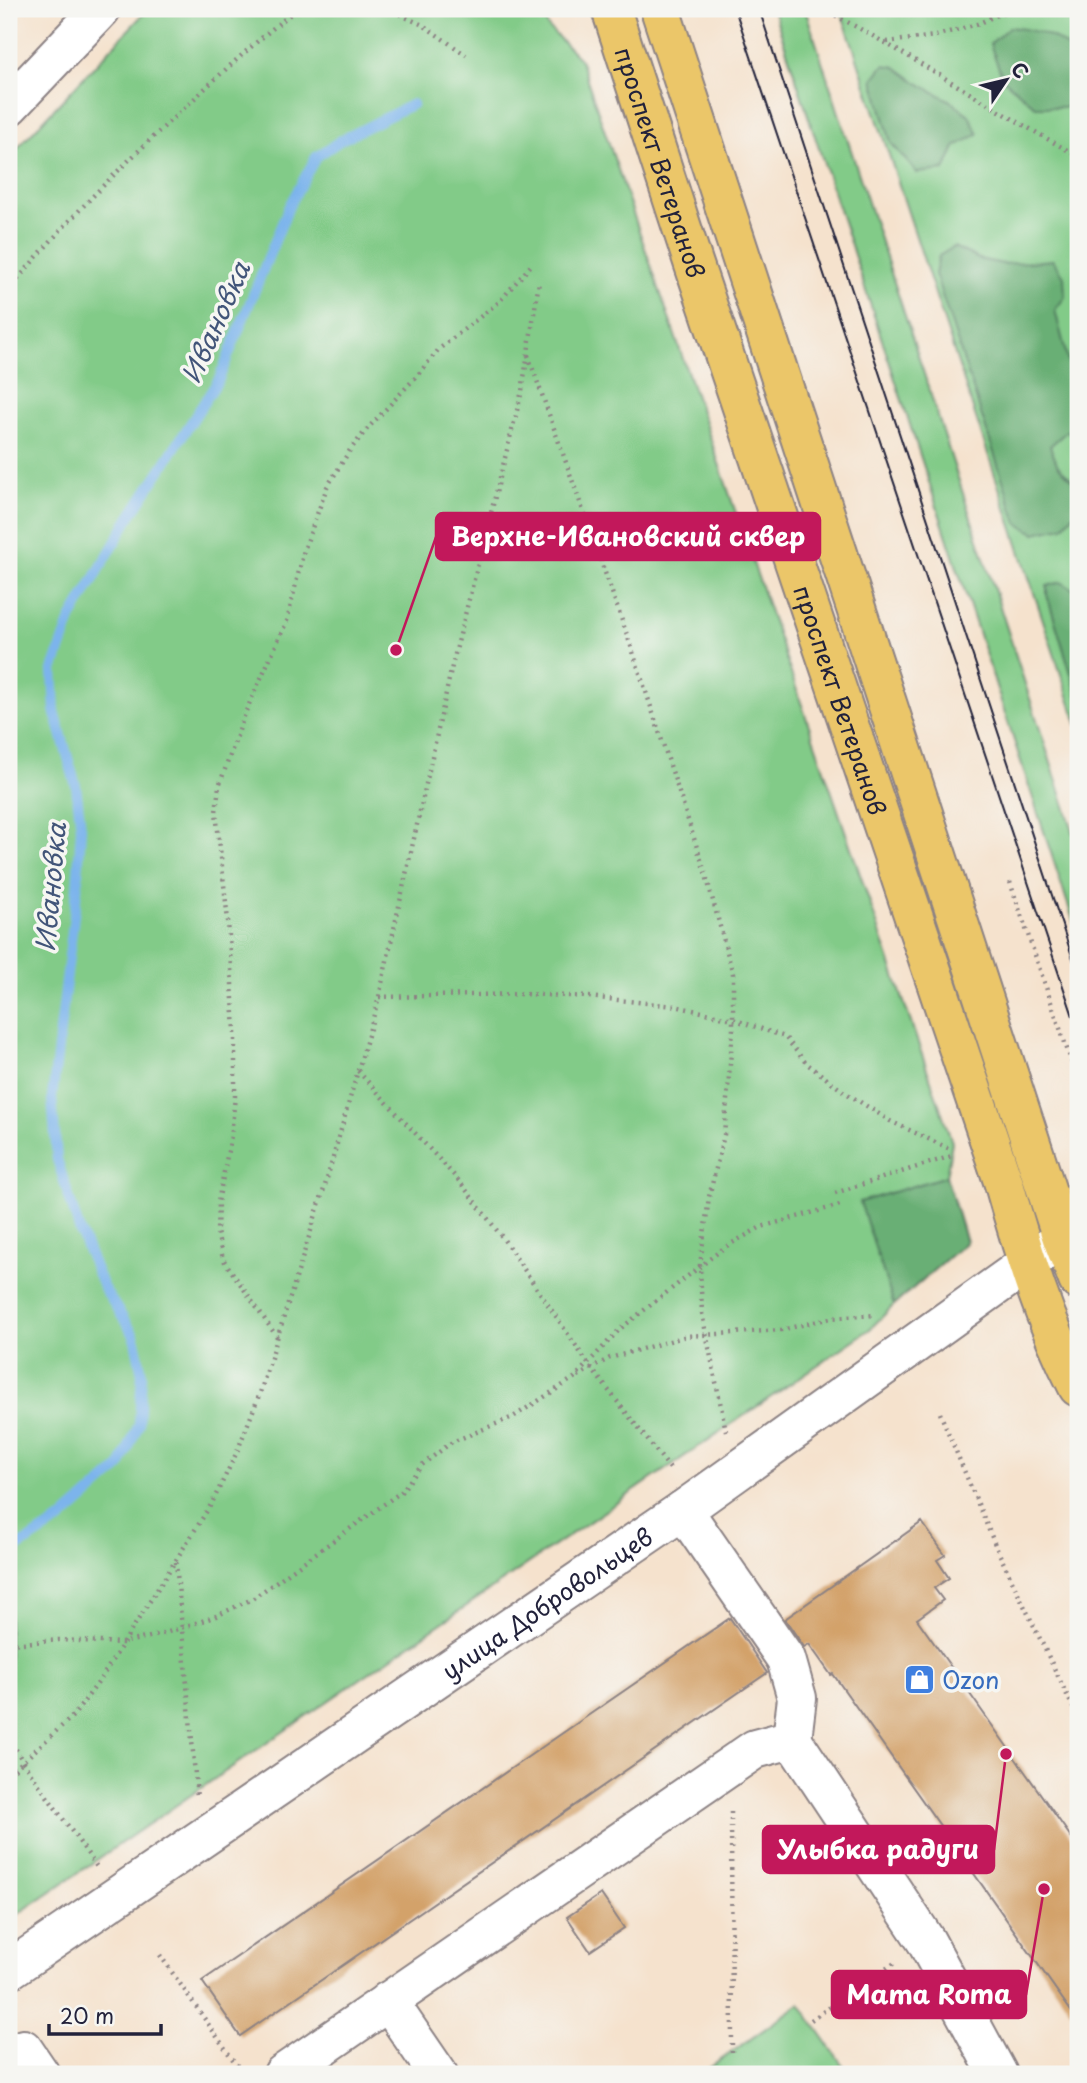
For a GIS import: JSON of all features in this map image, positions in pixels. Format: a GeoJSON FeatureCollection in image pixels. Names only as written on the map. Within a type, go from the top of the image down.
{"type":"FeatureCollection","features":[{"type":"Feature","properties":{"kind":"main road","name":"проспект Ветеранов"},"geometry":{"type":"LineString","coordinates":[[611,9],[706,302],[1003,1184],[1027,1264],[1056,1344],[1078,1387]]}},
{"type":"Feature","properties":{"kind":"main road","name":"проспект Ветеранов"},"geometry":{"type":"LineString","coordinates":[[660,9],[1070,1233],[1078,1280]]}},
{"type":"Feature","properties":{"kind":"street"},"geometry":{"type":"LineString","coordinates":[[9,106],[101,9]]}},
{"type":"Feature","properties":{"kind":"street","name":"улица Добровольцев"},"geometry":{"type":"LineString","coordinates":[[9,1970],[681,1494],[1070,1233]]}},
{"type":"Feature","properties":{"kind":"street"},"geometry":{"type":"LineString","coordinates":[[681,1494],[786,1659],[797,1698],[792,1739],[926,1941],[998,2074]]}},
{"type":"Feature","properties":{"kind":"street"},"geometry":{"type":"LineString","coordinates":[[283,2074],[755,1749],[792,1739]]}},
{"type":"Feature","properties":{"kind":"street"},"geometry":{"type":"LineString","coordinates":[[388,2001],[438,2074]]}},
{"type":"Feature","properties":{"kind":"path"},"geometry":{"type":"LineString","coordinates":[[9,290],[119,168],[250,46],[296,9]]}},
{"type":"Feature","properties":{"kind":"path"},"geometry":{"type":"LineString","coordinates":[[387,9],[423,25],[466,55]]}},
{"type":"Feature","properties":{"kind":"path"},"geometry":{"type":"LineString","coordinates":[[823,9],[886,42],[1016,122],[1078,156]]}},
{"type":"Feature","properties":{"kind":"path"},"geometry":{"type":"LineString","coordinates":[[886,42],[935,36],[977,24],[1011,9]]}},
{"type":"Feature","properties":{"kind":"path"},"geometry":{"type":"LineString","coordinates":[[278,1338],[223,1259],[217,1233],[218,1202],[231,1136],[235,1096],[235,1031],[228,920],[216,812],[219,786],[251,700],[286,621],[299,576],[303,550],[327,487],[368,428],[439,349],[499,302],[533,263]]}},
{"type":"Feature","properties":{"kind":"path"},"geometry":{"type":"LineString","coordinates":[[9,1774],[74,1715],[100,1680],[212,1503],[237,1452],[278,1338],[379,998],[452,666],[522,391],[539,282]]}},
{"type":"Feature","properties":{"kind":"path"},"geometry":{"type":"LineString","coordinates":[[528,354],[632,649],[706,875],[733,974],[733,1019],[724,1135],[709,1197],[700,1265],[702,1313],[729,1443]]}},
{"type":"Feature","properties":{"kind":"path"},"geometry":{"type":"LineString","coordinates":[[1010,882],[1078,1081]]}},
{"type":"Feature","properties":{"kind":"path"},"geometry":{"type":"LineString","coordinates":[[379,998],[524,994],[589,997],[675,1006],[733,1019],[785,1037],[806,1063],[843,1091],[890,1122],[959,1154],[962,1164]]}},
{"type":"Feature","properties":{"kind":"path"},"geometry":{"type":"LineString","coordinates":[[357,1071],[460,1181],[681,1494]]}},
{"type":"Feature","properties":{"kind":"path"},"geometry":{"type":"LineString","coordinates":[[835,1193],[959,1154]]}},
{"type":"Feature","properties":{"kind":"path"},"geometry":{"type":"LineString","coordinates":[[9,1644],[59,1640],[122,1643],[214,1618],[252,1599],[401,1492],[422,1465],[452,1442],[513,1417],[574,1378],[589,1366],[620,1329],[725,1247],[761,1227],[840,1205]]}},
{"type":"Feature","properties":{"kind":"path"},"geometry":{"type":"LineString","coordinates":[[589,1366],[687,1336],[781,1330],[831,1318],[876,1315]]}},
{"type":"Feature","properties":{"kind":"path"},"geometry":{"type":"LineString","coordinates":[[940,1413],[996,1547],[1078,1718]]}},
{"type":"Feature","properties":{"kind":"path"},"geometry":{"type":"LineString","coordinates":[[176,1561],[198,1809]]}},
{"type":"Feature","properties":{"kind":"path"},"geometry":{"type":"LineString","coordinates":[[9,1737],[23,1762],[102,1874]]}},
{"type":"Feature","properties":{"kind":"path"},"geometry":{"type":"LineString","coordinates":[[731,1766],[732,2052]]}},
{"type":"Feature","properties":{"kind":"path"},"geometry":{"type":"LineString","coordinates":[[811,2020],[926,1941]]}},
{"type":"Feature","properties":{"kind":"path"},"geometry":{"type":"LineString","coordinates":[[160,1955],[243,2074]]}},
{"type":"Feature","properties":{"kind":"green space"},"geometry":{"type":"Polygon","coordinates":[[[148,9],[542,9],[548,27],[580,59],[952,1142],[946,1176],[966,1242],[870,1329],[9,1920],[9,157],[148,9]]]}},
{"type":"Feature","properties":{"kind":"green space"},"geometry":{"type":"Polygon","coordinates":[[[773,9],[805,9],[1078,846],[1078,935],[773,9]]]}},
{"type":"Feature","properties":{"kind":"green space"},"geometry":{"type":"Polygon","coordinates":[[[840,9],[1078,9],[1078,726],[853,46],[840,9]]]}},
{"type":"Feature","properties":{"kind":"green space"},"geometry":{"type":"Polygon","coordinates":[[[1009,27],[1035,31],[1053,38],[1073,54],[1078,70],[1078,94],[1074,107],[1036,107],[1003,79],[990,44],[1009,27]]]}},
{"type":"Feature","properties":{"kind":"green space"},"geometry":{"type":"Polygon","coordinates":[[[884,65],[896,67],[969,115],[978,134],[955,147],[945,170],[917,173],[891,143],[873,79],[884,65]]]}},
{"type":"Feature","properties":{"kind":"green space"},"geometry":{"type":"Polygon","coordinates":[[[954,247],[979,259],[1003,264],[1053,260],[1064,276],[1065,297],[1055,310],[1068,361],[1078,377],[1078,444],[1067,431],[1050,446],[1058,466],[1073,480],[1078,510],[1063,527],[1035,533],[1017,523],[935,274],[939,256],[954,247]]]}},
{"type":"Feature","properties":{"kind":"green space"},"geometry":{"type":"Polygon","coordinates":[[[1061,582],[1073,589],[1078,588],[1078,696],[1047,595],[1047,586],[1061,582]]]}},
{"type":"Feature","properties":{"kind":"green space"},"geometry":{"type":"Polygon","coordinates":[[[946,1176],[966,1242],[894,1305],[860,1202],[946,1176]]]}},
{"type":"Feature","properties":{"kind":"green space"},"geometry":{"type":"Polygon","coordinates":[[[800,2004],[849,2074],[701,2074],[800,2004]]]}},
{"type":"Feature","properties":{"kind":"building"},"geometry":{"type":"Polygon","coordinates":[[[922,1522],[945,1555],[937,1560],[949,1578],[934,1588],[943,1600],[917,1619],[1078,1847],[1078,2021],[833,1674],[831,1675],[809,1644],[804,1647],[785,1619],[922,1522]]]}},
{"type":"Feature","properties":{"kind":"building"},"geometry":{"type":"Polygon","coordinates":[[[730,1618],[767,1673],[240,2036],[202,1981],[730,1618]]]}},
{"type":"Feature","properties":{"kind":"building"},"geometry":{"type":"Polygon","coordinates":[[[601,1894],[624,1928],[590,1951],[567,1917],[601,1894]]]}},
{"type":"Feature","properties":{"kind":"waterway","name":"Ивановка"},"geometry":{"type":"LineString","coordinates":[[9,1553],[62,1519],[120,1467],[139,1424],[142,1374],[134,1335],[103,1287],[80,1232],[57,1159],[52,1098],[77,890],[81,828],[76,786],[55,712],[53,670],[71,619],[125,525],[219,379],[289,206],[316,157],[341,140],[413,104]]}},
{"type":"Feature","properties":{"kind":"tram line"},"geometry":{"type":"LineString","coordinates":[[735,9],[1078,1031]]}},
{"type":"Feature","properties":{"kind":"tram line"},"geometry":{"type":"LineString","coordinates":[[759,9],[1078,974]]}},
{"type":"Feature","properties":{"kind":"place","name":"Верхне-Ивановский сквер"},"geometry":{"type":"Point","coordinates":[396,650]}},
{"type":"Feature","properties":{"kind":"place","name":"Ozon"},"geometry":{"type":"Point","coordinates":[919,1679]}},
{"type":"Feature","properties":{"kind":"place","name":"Улыбка радуги"},"geometry":{"type":"Point","coordinates":[1006,1754]}},
{"type":"Feature","properties":{"kind":"place","name":"Mama Roma"},"geometry":{"type":"Point","coordinates":[1044,1889]}}]}
